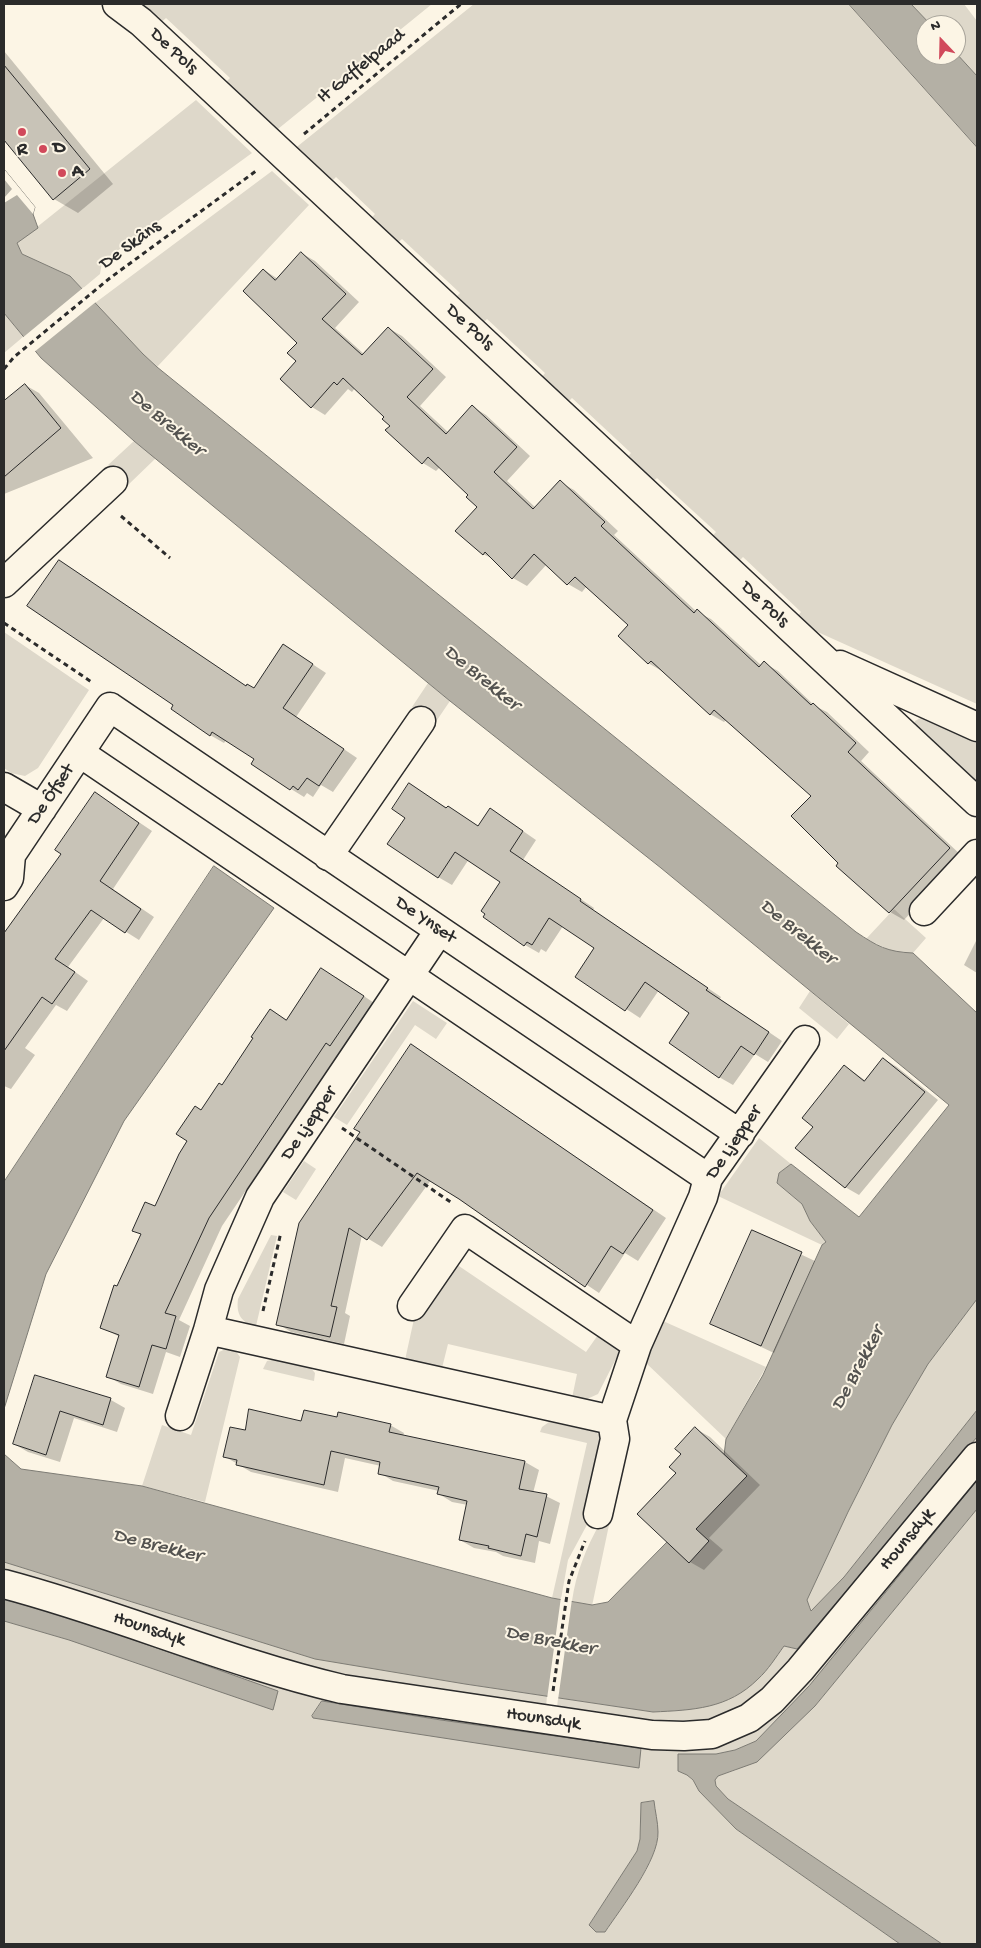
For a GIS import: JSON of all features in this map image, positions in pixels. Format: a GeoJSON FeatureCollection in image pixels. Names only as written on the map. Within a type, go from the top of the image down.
{"type":"FeatureCollection","features":[{"type":"Feature","properties":{"kind":"street","name":"De Pols"},"geometry":{"type":"LineString","coordinates":[[117,4],[141,22],[977,802]]}},
{"type":"Feature","properties":{"kind":"street"},"geometry":{"type":"LineString","coordinates":[[4,583],[105,488]]}},
{"type":"Feature","properties":{"kind":"street","name":"De Pols"},"geometry":{"type":"LineString","coordinates":[[818,655],[977,727]]}},
{"type":"Feature","properties":{"kind":"street","name":"De Ôfset"},"geometry":{"type":"LineString","coordinates":[[4,886],[8,878],[8,853],[42,809],[110,707]]}},
{"type":"Feature","properties":{"kind":"street","name":"De Ynset"},"geometry":{"type":"LineString","coordinates":[[110,707],[740,1134]]}},
{"type":"Feature","properties":{"kind":"street"},"geometry":{"type":"LineString","coordinates":[[328,856],[421,721]]}},
{"type":"Feature","properties":{"kind":"street"},"geometry":{"type":"LineString","coordinates":[[80,753],[708,1178]]}},
{"type":"Feature","properties":{"kind":"street"},"geometry":{"type":"LineString","coordinates":[[4,787],[42,809]]}},
{"type":"Feature","properties":{"kind":"street"},"geometry":{"type":"LineString","coordinates":[[924,911],[977,854]]}},
{"type":"Feature","properties":{"kind":"street","name":"De Ljepper"},"geometry":{"type":"LineString","coordinates":[[180,1416],[208,1330],[218,1290],[260,1197],[440,930]]}},
{"type":"Feature","properties":{"kind":"street","name":"De Ljepper"},"geometry":{"type":"LineString","coordinates":[[598,1514],[615,1439],[612,1420],[637,1345],[703,1197],[708,1178],[805,1040]]}},
{"type":"Feature","properties":{"kind":"street"},"geometry":{"type":"LineString","coordinates":[[412,1306],[465,1229],[637,1345]]}},
{"type":"Feature","properties":{"kind":"street"},"geometry":{"type":"LineString","coordinates":[[208,1330],[612,1420]]}},
{"type":"Feature","properties":{"kind":"street","name":"Hounsdyk"},"geometry":{"type":"LineString","coordinates":[[4,1584],[78,1606],[296,1678],[342,1689],[652,1735],[712,1734],[749,1718],[772,1700],[800,1670],[977,1457]]}},
{"type":"Feature","properties":{"kind":"path","name":"It Gaffelpaad"},"geometry":{"type":"LineString","coordinates":[[281,152],[462,4]]}},
{"type":"Feature","properties":{"kind":"path","name":"De Skâns"},"geometry":{"type":"LineString","coordinates":[[4,369],[18,353],[102,285],[281,152]]}},
{"type":"Feature","properties":{"kind":"path"},"geometry":{"type":"LineString","coordinates":[[105,488],[170,558]]}},
{"type":"Feature","properties":{"kind":"path"},"geometry":{"type":"LineString","coordinates":[[4,622],[110,695],[110,707]]}},
{"type":"Feature","properties":{"kind":"path"},"geometry":{"type":"LineString","coordinates":[[318,1112],[473,1217],[465,1229]]}},
{"type":"Feature","properties":{"kind":"path"},"geometry":{"type":"LineString","coordinates":[[256,1341],[285,1214],[260,1197]]}},
{"type":"Feature","properties":{"kind":"path"},"geometry":{"type":"LineString","coordinates":[[552,1697],[569,1581],[580,1551],[598,1514]]}},
{"type":"Feature","properties":{"kind":"shaded area"},"geometry":{"type":"Polygon","coordinates":[[[136,4],[432,4],[273,133],[223,85],[230,78],[166,18],[158,25],[136,4]]]}},
{"type":"Feature","properties":{"kind":"shaded area"},"geometry":{"type":"Polygon","coordinates":[[[474,4],[849,4],[977,147],[977,704],[800,624],[795,619],[801,612],[743,557],[736,564],[709,540],[716,532],[657,478],[650,484],[625,460],[631,453],[572,398],[565,405],[539,381],[545,373],[487,319],[480,326],[453,300],[460,293],[402,239],[395,245],[369,221],[375,214],[336,177],[329,184],[293,150],[474,4]]]}},
{"type":"Feature","properties":{"kind":"shaded area"},"geometry":{"type":"Polygon","coordinates":[[[911,4],[964,4],[977,21],[977,76],[966,64],[966,15],[921,15],[911,4]]]}},
{"type":"Feature","properties":{"kind":"shaded area"},"geometry":{"type":"Polygon","coordinates":[[[196,100],[252,153],[102,262],[100,274],[82,289],[70,276],[22,254],[17,243],[196,100]]]}},
{"type":"Feature","properties":{"kind":"shaded area"},"geometry":{"type":"Polygon","coordinates":[[[272,171],[309,205],[157,367],[95,303],[272,171]]]}},
{"type":"Feature","properties":{"kind":"shaded area"},"geometry":{"type":"Polygon","coordinates":[[[4,313],[23,337],[4,353],[4,313]]]}},
{"type":"Feature","properties":{"kind":"shaded area"},"geometry":{"type":"Polygon","coordinates":[[[134,441],[156,458],[128,485],[108,465],[134,441]]]}},
{"type":"Feature","properties":{"kind":"shaded area"},"geometry":{"type":"Polygon","coordinates":[[[4,632],[89,690],[38,768],[25,776],[11,773],[4,768],[4,632]]]}},
{"type":"Feature","properties":{"kind":"shaded area"},"geometry":{"type":"Polygon","coordinates":[[[428,683],[450,701],[435,723],[412,707],[428,683]]]}},
{"type":"Feature","properties":{"kind":"shaded area"},"geometry":{"type":"Polygon","coordinates":[[[922,717],[977,739],[977,789],[914,729],[915,721],[922,717]]]}},
{"type":"Feature","properties":{"kind":"shaded area"},"geometry":{"type":"Polygon","coordinates":[[[894,909],[926,938],[913,953],[894,952],[866,939],[894,909]]]}},
{"type":"Feature","properties":{"kind":"shaded area"},"geometry":{"type":"Polygon","coordinates":[[[810,991],[849,1024],[837,1039],[799,1008],[810,991]]]}},
{"type":"Feature","properties":{"kind":"shaded area"},"geometry":{"type":"Polygon","coordinates":[[[413,1001],[447,1023],[436,1039],[415,1025],[347,1125],[334,1117],[413,1001]]]}},
{"type":"Feature","properties":{"kind":"shaded area"},"geometry":{"type":"Polygon","coordinates":[[[759,1138],[791,1164],[779,1173],[777,1183],[802,1204],[810,1221],[826,1242],[822,1245],[718,1196],[759,1138]]]}},
{"type":"Feature","properties":{"kind":"shaded area"},"geometry":{"type":"Polygon","coordinates":[[[304,1161],[316,1169],[296,1200],[283,1192],[304,1161]]]}},
{"type":"Feature","properties":{"kind":"shaded area"},"geometry":{"type":"Polygon","coordinates":[[[271,1235],[277,1236],[256,1326],[247,1323],[241,1317],[238,1309],[238,1299],[271,1235]]]}},
{"type":"Feature","properties":{"kind":"shaded area"},"geometry":{"type":"Polygon","coordinates":[[[453,1262],[586,1352],[600,1332],[622,1347],[598,1394],[585,1400],[572,1398],[577,1374],[448,1344],[442,1368],[405,1360],[414,1319],[453,1262]]]}},
{"type":"Feature","properties":{"kind":"shaded area"},"geometry":{"type":"Polygon","coordinates":[[[977,1299],[977,1410],[844,1577],[812,1611],[807,1600],[848,1512],[892,1425],[928,1364],[977,1299]]]}},
{"type":"Feature","properties":{"kind":"shaded area"},"geometry":{"type":"Polygon","coordinates":[[[663,1321],[766,1367],[726,1439],[646,1363],[663,1321]]]}},
{"type":"Feature","properties":{"kind":"shaded area"},"geometry":{"type":"Polygon","coordinates":[[[228,1348],[235,1350],[240,1357],[205,1502],[142,1486],[162,1425],[191,1435],[219,1352],[228,1348]]]}},
{"type":"Feature","properties":{"kind":"shaded area"},"geometry":{"type":"Polygon","coordinates":[[[276,1359],[309,1366],[315,1373],[314,1381],[263,1369],[267,1361],[276,1359]]]}},
{"type":"Feature","properties":{"kind":"shaded area"},"geometry":{"type":"Polygon","coordinates":[[[549,1422],[596,1432],[602,1438],[585,1520],[589,1521],[568,1560],[561,1599],[552,1598],[587,1443],[540,1432],[542,1427],[549,1422]]]}},
{"type":"Feature","properties":{"kind":"shaded area"},"geometry":{"type":"Polygon","coordinates":[[[977,1437],[977,1448],[759,1702],[688,1730],[557,1708],[558,1698],[654,1712],[685,1710],[758,1679],[784,1646],[797,1649],[977,1437]]]}},
{"type":"Feature","properties":{"kind":"shaded area"},"geometry":{"type":"Polygon","coordinates":[[[977,1467],[977,1481],[809,1686],[756,1741],[735,1750],[716,1754],[678,1755],[678,1771],[687,1775],[693,1781],[699,1791],[736,1829],[900,1944],[4,1944],[4,1621],[69,1640],[78,1620],[4,1599],[4,1592],[288,1683],[727,1737],[977,1467]],[[322,1701],[312,1716],[441,1720],[322,1701]],[[641,1803],[640,1839],[637,1851],[589,1925],[605,1932],[646,1870],[654,1852],[641,1803]]]}},
{"type":"Feature","properties":{"kind":"shaded area"},"geometry":{"type":"Polygon","coordinates":[[[977,1509],[977,1944],[942,1944],[728,1799],[716,1786],[715,1780],[718,1776],[736,1770],[815,1706],[977,1509]]]}},
{"type":"Feature","properties":{"kind":"shaded area"},"geometry":{"type":"Polygon","coordinates":[[[600,1523],[609,1525],[592,1606],[572,1601],[582,1561],[600,1523]]]}},
{"type":"Feature","properties":{"kind":"shaded area"},"geometry":{"type":"Polygon","coordinates":[[[4,1562],[315,1659],[547,1696],[546,1707],[344,1684],[4,1580],[4,1562]]]}},
{"type":"Feature","properties":{"kind":"water"},"geometry":{"type":"Polygon","coordinates":[[[849,4],[911,4],[921,15],[916,15],[916,65],[966,64],[977,76],[977,147],[849,4]]]}},
{"type":"Feature","properties":{"kind":"water","name":"De Brekker"},"geometry":{"type":"Polygon","coordinates":[[[4,169],[35,207],[33,214],[38,228],[17,243],[22,254],[70,276],[157,367],[856,932],[883,947],[913,953],[977,1013],[977,1299],[928,1364],[892,1425],[848,1512],[807,1600],[811,1611],[844,1577],[977,1410],[977,1437],[797,1649],[784,1646],[762,1675],[735,1697],[696,1709],[653,1712],[315,1659],[4,1562],[4,1454],[21,1469],[142,1486],[552,1598],[592,1605],[608,1602],[720,1488],[726,1439],[763,1375],[822,1245],[826,1242],[810,1221],[802,1204],[777,1183],[779,1173],[791,1164],[859,1217],[949,1105],[661,868],[450,701],[134,441],[41,358],[4,313],[4,169]]]}},
{"type":"Feature","properties":{"kind":"water"},"geometry":{"type":"Polygon","coordinates":[[[214,866],[274,908],[124,1121],[46,1274],[4,1409],[4,1182],[214,866]]]}},
{"type":"Feature","properties":{"kind":"water"},"geometry":{"type":"Polygon","coordinates":[[[977,1481],[977,1509],[815,1706],[757,1762],[718,1776],[715,1780],[716,1786],[728,1799],[942,1944],[900,1944],[736,1829],[699,1791],[693,1780],[678,1771],[678,1754],[716,1754],[735,1750],[756,1741],[809,1686],[977,1481]]]}},
{"type":"Feature","properties":{"kind":"water"},"geometry":{"type":"Polygon","coordinates":[[[4,1599],[78,1620],[278,1691],[273,1710],[69,1640],[4,1621],[4,1599]]]}},
{"type":"Feature","properties":{"kind":"water"},"geometry":{"type":"Polygon","coordinates":[[[322,1701],[641,1748],[639,1768],[313,1718],[312,1716],[322,1701]]]}},
{"type":"Feature","properties":{"kind":"water"},"geometry":{"type":"Polygon","coordinates":[[[654,1801],[658,1824],[657,1843],[646,1870],[605,1932],[596,1932],[589,1925],[637,1851],[640,1839],[641,1803],[654,1801]]]}},
{"type":"Feature","properties":{"kind":"pier"},"geometry":{"type":"Polygon","coordinates":[[[4,169],[35,207],[33,214],[17,195],[4,203],[4,198],[12,189],[4,179],[4,169]]]}},
{"type":"Feature","properties":{"kind":"pier"},"geometry":{"type":"Polygon","coordinates":[[[84,287],[97,301],[33,353],[21,339],[84,287]]]}},
{"type":"Feature","properties":{"kind":"pier"},"geometry":{"type":"Polygon","coordinates":[[[561,1597],[572,1599],[558,1700],[547,1699],[561,1597]]]}},
{"type":"Feature","properties":{"kind":"building"},"geometry":{"type":"Polygon","coordinates":[[[4,65],[90,169],[53,200],[4,140],[4,65]]]}},
{"type":"Feature","properties":{"kind":"building"},"geometry":{"type":"Polygon","coordinates":[[[301,252],[346,294],[322,319],[362,355],[388,327],[433,369],[407,397],[446,434],[472,405],[517,447],[494,472],[533,509],[560,480],[605,522],[601,526],[694,613],[697,609],[759,667],[764,661],[811,705],[813,703],[856,743],[848,752],[950,848],[889,913],[836,866],[838,863],[791,816],[811,796],[714,710],[710,715],[651,661],[648,664],[618,636],[628,625],[575,577],[567,585],[534,554],[512,579],[485,552],[483,555],[455,531],[477,507],[466,497],[468,495],[428,457],[422,464],[385,430],[390,426],[382,419],[384,417],[343,378],[337,385],[334,382],[311,408],[280,379],[296,361],[287,353],[297,343],[243,291],[263,269],[275,280],[301,252]]]}},
{"type":"Feature","properties":{"kind":"building"},"geometry":{"type":"Polygon","coordinates":[[[25,384],[61,428],[4,477],[4,401],[25,384]]]}},
{"type":"Feature","properties":{"kind":"building"},"geometry":{"type":"Polygon","coordinates":[[[59,560],[246,686],[247,684],[254,688],[283,644],[313,664],[283,708],[344,749],[319,786],[307,778],[298,790],[293,786],[290,790],[251,764],[254,759],[212,732],[210,736],[171,709],[173,705],[27,606],[59,560]]]}},
{"type":"Feature","properties":{"kind":"building"},"geometry":{"type":"Polygon","coordinates":[[[409,783],[446,808],[448,806],[478,826],[490,808],[523,831],[510,851],[708,988],[706,990],[769,1032],[754,1055],[741,1046],[719,1078],[669,1043],[689,1013],[645,982],[625,1011],[575,977],[594,948],[549,918],[532,945],[527,942],[524,946],[483,917],[485,914],[481,911],[500,882],[455,852],[438,878],[387,844],[405,818],[392,809],[409,783]]]}},
{"type":"Feature","properties":{"kind":"building"},"geometry":{"type":"Polygon","coordinates":[[[95,792],[139,823],[100,881],[141,909],[125,933],[91,910],[55,959],[75,972],[52,1004],[42,997],[4,1051],[4,933],[61,854],[55,850],[95,792]]]}},
{"type":"Feature","properties":{"kind":"building"},"geometry":{"type":"Polygon","coordinates":[[[321,968],[364,996],[330,1046],[326,1043],[209,1218],[165,1313],[176,1316],[166,1349],[152,1345],[139,1387],[106,1377],[119,1335],[100,1328],[114,1285],[117,1286],[141,1234],[132,1231],[145,1202],[155,1206],[187,1141],[176,1134],[195,1106],[201,1110],[219,1083],[222,1085],[270,1009],[286,1020],[321,968]]]}},
{"type":"Feature","properties":{"kind":"building"},"geometry":{"type":"Polygon","coordinates":[[[411,1044],[653,1210],[623,1254],[611,1246],[585,1287],[459,1199],[417,1173],[367,1240],[349,1228],[331,1306],[337,1307],[330,1337],[276,1325],[299,1223],[360,1132],[354,1129],[411,1044]]]}},
{"type":"Feature","properties":{"kind":"building"},"geometry":{"type":"Polygon","coordinates":[[[883,1058],[925,1092],[845,1188],[795,1148],[813,1127],[802,1118],[844,1065],[864,1081],[883,1058]]]}},
{"type":"Feature","properties":{"kind":"building"},"geometry":{"type":"Polygon","coordinates":[[[752,1230],[802,1252],[761,1346],[710,1324],[752,1230]]]}},
{"type":"Feature","properties":{"kind":"building"},"geometry":{"type":"Polygon","coordinates":[[[35,1375],[111,1398],[103,1425],[60,1411],[46,1455],[13,1444],[35,1375]]]}},
{"type":"Feature","properties":{"kind":"building"},"geometry":{"type":"Polygon","coordinates":[[[249,1409],[301,1421],[304,1410],[337,1417],[338,1412],[391,1424],[389,1432],[525,1461],[519,1489],[547,1494],[537,1537],[526,1534],[521,1556],[488,1548],[489,1546],[459,1540],[467,1501],[437,1494],[439,1487],[378,1474],[380,1462],[331,1451],[324,1485],[236,1465],[237,1460],[223,1457],[230,1427],[245,1430],[249,1409]]]}},
{"type":"Feature","properties":{"kind":"building"},"geometry":{"type":"Polygon","coordinates":[[[695,1427],[747,1476],[696,1529],[709,1541],[689,1563],[637,1514],[676,1473],[669,1467],[681,1454],[675,1449],[695,1427]]]}},
{"type":"Feature","properties":{"kind":"place","name":"R"},"geometry":{"type":"Point","coordinates":[22,132]}},
{"type":"Feature","properties":{"kind":"place","name":"D"},"geometry":{"type":"Point","coordinates":[43,149]}},
{"type":"Feature","properties":{"kind":"place","name":"A"},"geometry":{"type":"Point","coordinates":[62,173]}}]}
